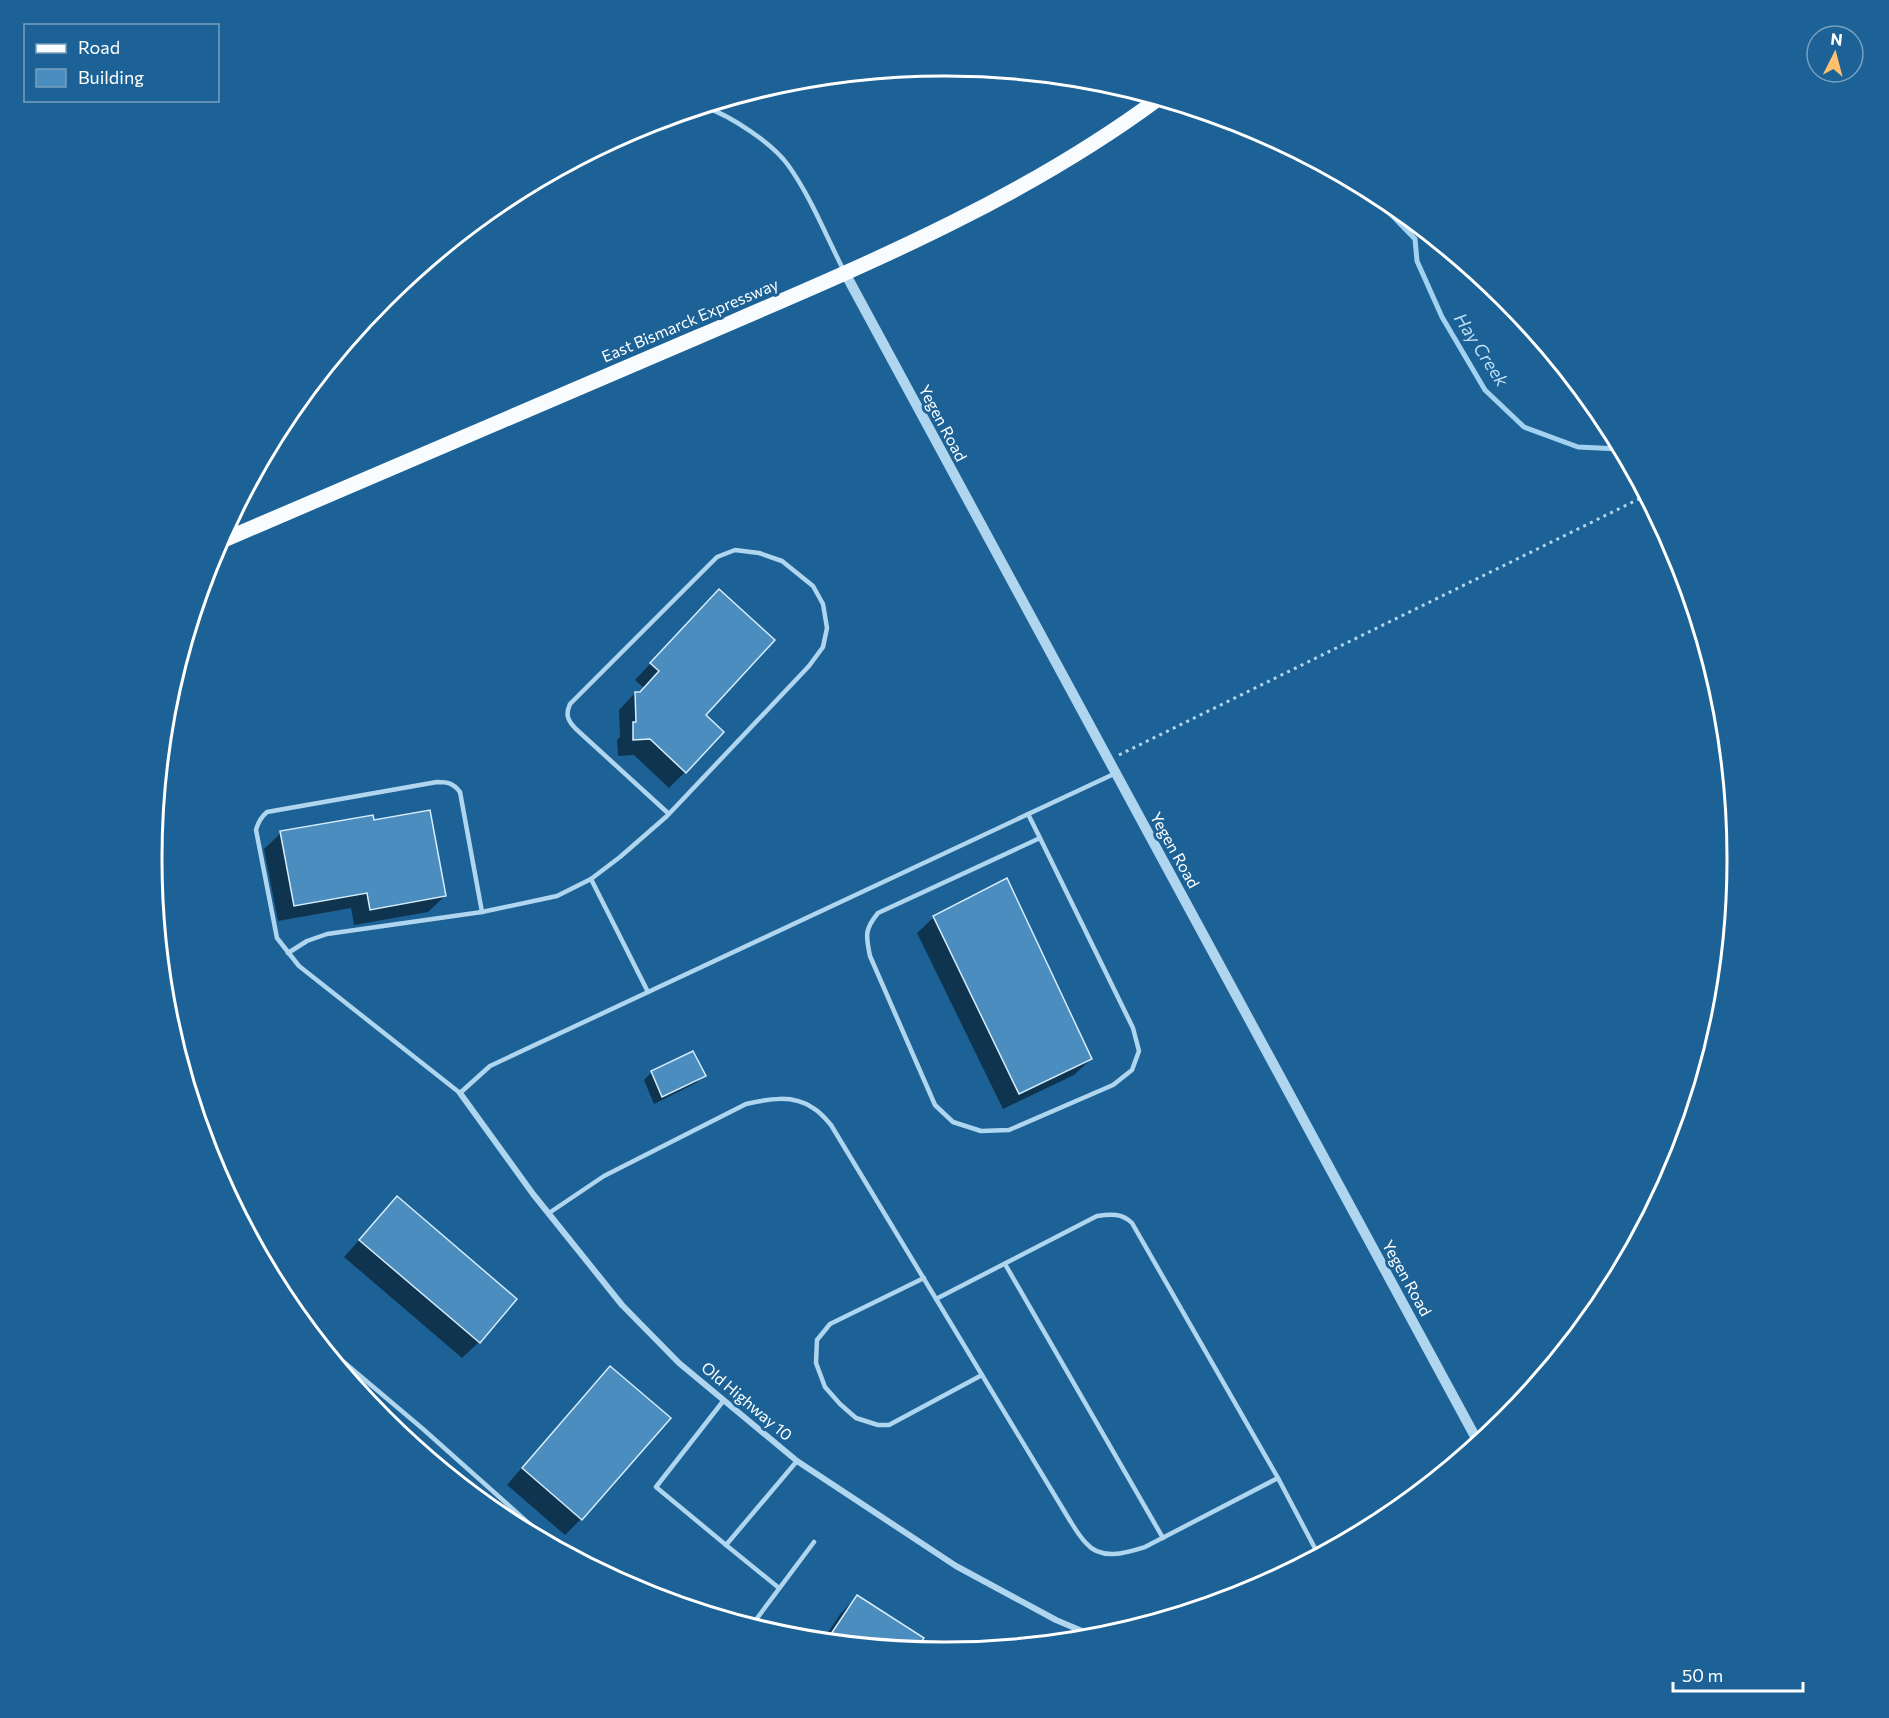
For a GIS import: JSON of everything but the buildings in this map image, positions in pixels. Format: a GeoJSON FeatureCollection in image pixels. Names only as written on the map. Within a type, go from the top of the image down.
{"type":"FeatureCollection","features":[{"type":"Feature","properties":{"kind":"main road","name":"East Bismarck Expressway"},"geometry":{"type":"LineString","coordinates":[[233,536],[845,273],[1021,187],[1077,154],[1151,104]]}},
{"type":"Feature","properties":{"kind":"street","name":"Yegen Road"},"geometry":{"type":"LineString","coordinates":[[845,273],[1474,1434]]}},
{"type":"Feature","properties":{"kind":"street","name":"Old Highway 10"},"geometry":{"type":"LineString","coordinates":[[460,1093],[533,1194],[622,1305],[679,1363],[797,1461],[956,1566],[1056,1620],[1078,1629]]}},
{"type":"Feature","properties":{"kind":"lane"},"geometry":{"type":"LineString","coordinates":[[716,111],[755,134],[787,163],[845,273]]}},
{"type":"Feature","properties":{"kind":"lane"},"geometry":{"type":"LineString","coordinates":[[288,953],[307,941],[327,934],[482,912],[557,896],[591,879],[620,857],[669,814],[809,666],[823,647],[827,628],[823,604],[813,586],[782,561],[759,553],[735,550],[717,557],[630,642],[570,704],[567,710],[570,723],[669,814]]}},
{"type":"Feature","properties":{"kind":"lane"},"geometry":{"type":"LineString","coordinates":[[482,912],[460,792],[454,784],[437,782],[267,812],[262,816],[256,830],[277,938],[288,953],[299,966],[460,1093],[490,1066],[1116,773]]}},
{"type":"Feature","properties":{"kind":"lane"},"geometry":{"type":"LineString","coordinates":[[1028,814],[1040,838],[1132,1028],[1139,1051],[1132,1070],[1113,1085],[1009,1130],[981,1131],[953,1122],[936,1105],[870,956],[867,940],[869,925],[878,913],[1040,838]]}},
{"type":"Feature","properties":{"kind":"lane"},"geometry":{"type":"LineString","coordinates":[[591,879],[648,992]]}},
{"type":"Feature","properties":{"kind":"lane"},"geometry":{"type":"LineString","coordinates":[[549,1214],[604,1176],[746,1104],[770,1098],[797,1100],[813,1108],[831,1125],[1069,1520],[1087,1545],[1110,1555],[1125,1554],[1145,1548],[1278,1479]]}},
{"type":"Feature","properties":{"kind":"lane"},"geometry":{"type":"LineString","coordinates":[[936,1299],[1097,1216],[1120,1215],[1129,1219],[1278,1479],[1315,1548]]}},
{"type":"Feature","properties":{"kind":"lane"},"geometry":{"type":"LineString","coordinates":[[1005,1264],[1163,1538]]}},
{"type":"Feature","properties":{"kind":"lane"},"geometry":{"type":"LineString","coordinates":[[924,1278],[830,1324],[817,1340],[816,1363],[825,1387],[856,1418],[878,1425],[889,1425],[982,1376]]}},
{"type":"Feature","properties":{"kind":"lane"},"geometry":{"type":"LineString","coordinates":[[350,1367],[523,1518]]}},
{"type":"Feature","properties":{"kind":"lane"},"geometry":{"type":"LineString","coordinates":[[724,1400],[656,1487],[779,1588]]}},
{"type":"Feature","properties":{"kind":"lane"},"geometry":{"type":"LineString","coordinates":[[726,1545],[797,1461]]}},
{"type":"Feature","properties":{"kind":"lane"},"geometry":{"type":"LineString","coordinates":[[757,1618],[814,1542]]}},
{"type":"Feature","properties":{"kind":"path"},"geometry":{"type":"LineString","coordinates":[[1108,760],[1639,499]]}},
{"type":"Feature","properties":{"kind":"waterway","name":"Hay Creek"},"geometry":{"type":"LineString","coordinates":[[1398,222],[1415,239],[1417,261],[1442,317],[1485,390],[1524,427],[1578,447],[1610,449]]}}]}
